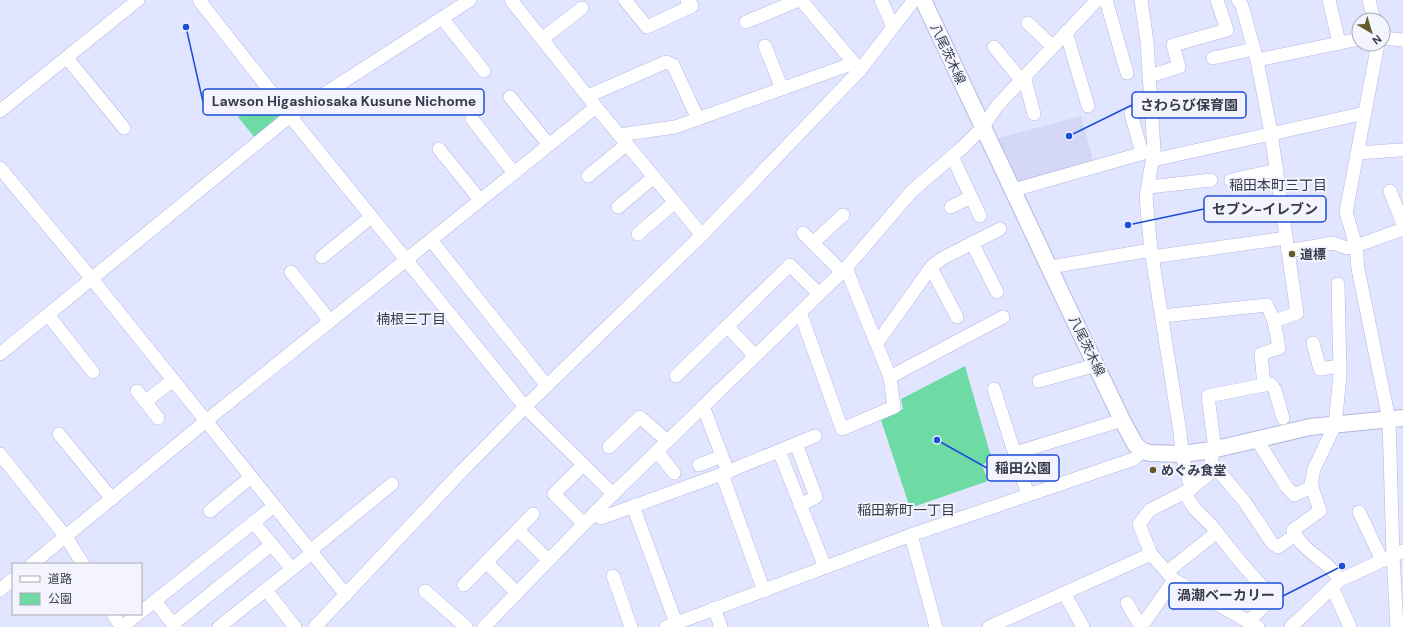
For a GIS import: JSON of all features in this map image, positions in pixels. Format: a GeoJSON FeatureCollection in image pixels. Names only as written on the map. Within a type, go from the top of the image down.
{"type":"FeatureCollection","features":[{"type":"Feature","properties":{"kind":"main road","name":"八尾茨木線"},"geometry":{"type":"LineString","coordinates":[[923,0],[1122,420],[1135,444],[1142,451]]}},
{"type":"Feature","properties":{"kind":"main road"},"geometry":{"type":"LineString","coordinates":[[1142,451],[1150,453],[1213,454],[1257,440],[1310,427],[1396,419]]}},
{"type":"Feature","properties":{"kind":"street"},"geometry":{"type":"LineString","coordinates":[[0,111],[138,0]]}},
{"type":"Feature","properties":{"kind":"street"},"geometry":{"type":"LineString","coordinates":[[199,0],[290,116],[525,407],[613,494]]}},
{"type":"Feature","properties":{"kind":"street"},"geometry":{"type":"LineString","coordinates":[[0,354],[290,116],[442,18],[449,5],[470,0]]}},
{"type":"Feature","properties":{"kind":"street"},"geometry":{"type":"LineString","coordinates":[[511,0],[702,235]]}},
{"type":"Feature","properties":{"kind":"street"},"geometry":{"type":"LineString","coordinates":[[625,0],[647,27],[692,6],[687,0]]}},
{"type":"Feature","properties":{"kind":"street"},"geometry":{"type":"LineString","coordinates":[[746,22],[800,0],[857,67]]}},
{"type":"Feature","properties":{"kind":"street"},"geometry":{"type":"LineString","coordinates":[[881,0],[893,27]]}},
{"type":"Feature","properties":{"kind":"street"},"geometry":{"type":"LineString","coordinates":[[315,627],[461,472],[525,407],[702,235],[857,67],[893,27],[914,0]]}},
{"type":"Feature","properties":{"kind":"street"},"geometry":{"type":"LineString","coordinates":[[1106,0],[1127,73]]}},
{"type":"Feature","properties":{"kind":"street"},"geometry":{"type":"LineString","coordinates":[[1141,0],[1150,76],[1150,154],[1146,197],[1152,254],[1180,432],[1187,491],[1195,509],[1217,532],[1272,598],[1253,624],[1170,576],[1151,554],[1139,524],[1150,510],[1187,491],[1211,472],[1213,454],[1208,396],[1271,384],[1275,390],[1283,418]]}},
{"type":"Feature","properties":{"kind":"street"},"geometry":{"type":"LineString","coordinates":[[1150,76],[1179,67],[1173,45],[1227,30],[1217,0]]}},
{"type":"Feature","properties":{"kind":"street"},"geometry":{"type":"LineString","coordinates":[[1238,0],[1242,6],[1255,55],[1271,133],[1297,313],[1274,321]]}},
{"type":"Feature","properties":{"kind":"street"},"geometry":{"type":"LineString","coordinates":[[1329,0],[1339,43]]}},
{"type":"Feature","properties":{"kind":"street"},"geometry":{"type":"LineString","coordinates":[[1369,0],[1372,12]]}},
{"type":"Feature","properties":{"kind":"street"},"geometry":{"type":"LineString","coordinates":[[484,627],[613,494],[844,270],[912,191],[983,127],[997,106],[1066,32],[1091,2]]}},
{"type":"Feature","properties":{"kind":"street"},"geometry":{"type":"LineString","coordinates":[[542,39],[582,8]]}},
{"type":"Feature","properties":{"kind":"street"},"geometry":{"type":"LineString","coordinates":[[442,18],[484,72]]}},
{"type":"Feature","properties":{"kind":"street"},"geometry":{"type":"LineString","coordinates":[[1028,23],[1052,46]]}},
{"type":"Feature","properties":{"kind":"street"},"geometry":{"type":"LineString","coordinates":[[1066,32],[1088,106]]}},
{"type":"Feature","properties":{"kind":"street"},"geometry":{"type":"LineString","coordinates":[[1391,39],[1403,40]]}},
{"type":"Feature","properties":{"kind":"street"},"geometry":{"type":"LineString","coordinates":[[1213,58],[1255,55],[1351,40]]}},
{"type":"Feature","properties":{"kind":"street"},"geometry":{"type":"LineString","coordinates":[[765,46],[782,89]]}},
{"type":"Feature","properties":{"kind":"street"},"geometry":{"type":"LineString","coordinates":[[994,48],[1022,78],[1034,114]]}},
{"type":"Feature","properties":{"kind":"street"},"geometry":{"type":"LineString","coordinates":[[1376,52],[1346,212],[1356,246],[1358,269],[1396,419],[1393,556]]}},
{"type":"Feature","properties":{"kind":"street"},"geometry":{"type":"LineString","coordinates":[[67,58],[124,128]]}},
{"type":"Feature","properties":{"kind":"street"},"geometry":{"type":"LineString","coordinates":[[33,563],[206,421],[549,145],[592,101],[666,62],[673,64],[698,119]]}},
{"type":"Feature","properties":{"kind":"street"},"geometry":{"type":"LineString","coordinates":[[588,176],[623,139],[675,127],[782,89],[857,67]]}},
{"type":"Feature","properties":{"kind":"street"},"geometry":{"type":"LineString","coordinates":[[510,97],[549,145]]}},
{"type":"Feature","properties":{"kind":"street"},"geometry":{"type":"LineString","coordinates":[[1013,190],[1150,154],[1271,133],[1365,113]]}},
{"type":"Feature","properties":{"kind":"street"},"geometry":{"type":"LineString","coordinates":[[1131,114],[1150,154]]}},
{"type":"Feature","properties":{"kind":"street"},"geometry":{"type":"LineString","coordinates":[[472,119],[514,173]]}},
{"type":"Feature","properties":{"kind":"street"},"geometry":{"type":"LineString","coordinates":[[439,149],[480,200]]}},
{"type":"Feature","properties":{"kind":"street"},"geometry":{"type":"LineString","coordinates":[[1358,153],[1400,150]]}},
{"type":"Feature","properties":{"kind":"street"},"geometry":{"type":"LineString","coordinates":[[952,156],[980,216]]}},
{"type":"Feature","properties":{"kind":"street"},"geometry":{"type":"LineString","coordinates":[[0,168],[92,279],[346,595]]}},
{"type":"Feature","properties":{"kind":"street"},"geometry":{"type":"LineString","coordinates":[[1231,180],[1277,170]]}},
{"type":"Feature","properties":{"kind":"street"},"geometry":{"type":"LineString","coordinates":[[618,207],[654,177]]}},
{"type":"Feature","properties":{"kind":"street"},"geometry":{"type":"LineString","coordinates":[[1148,187],[1211,180]]}},
{"type":"Feature","properties":{"kind":"street"},"geometry":{"type":"LineString","coordinates":[[1390,191],[1403,224]]}},
{"type":"Feature","properties":{"kind":"street"},"geometry":{"type":"LineString","coordinates":[[951,207],[971,197]]}},
{"type":"Feature","properties":{"kind":"street"},"geometry":{"type":"LineString","coordinates":[[638,234],[675,202]]}},
{"type":"Feature","properties":{"kind":"street"},"geometry":{"type":"LineString","coordinates":[[813,243],[843,215]]}},
{"type":"Feature","properties":{"kind":"street"},"geometry":{"type":"LineString","coordinates":[[322,257],[371,217]]}},
{"type":"Feature","properties":{"kind":"street"},"geometry":{"type":"LineString","coordinates":[[877,343],[931,268],[943,258],[1000,229]]}},
{"type":"Feature","properties":{"kind":"street"},"geometry":{"type":"LineString","coordinates":[[1288,251],[1333,243],[1347,248],[1403,229]]}},
{"type":"Feature","properties":{"kind":"street"},"geometry":{"type":"LineString","coordinates":[[800,312],[842,429],[894,407],[890,377],[877,343],[844,270],[803,233]]}},
{"type":"Feature","properties":{"kind":"street"},"geometry":{"type":"LineString","coordinates":[[1050,267],[1286,238]]}},
{"type":"Feature","properties":{"kind":"street"},"geometry":{"type":"LineString","coordinates":[[431,240],[547,386]]}},
{"type":"Feature","properties":{"kind":"street"},"geometry":{"type":"LineString","coordinates":[[972,243],[997,292]]}},
{"type":"Feature","properties":{"kind":"street"},"geometry":{"type":"LineString","coordinates":[[676,376],[790,265],[819,294]]}},
{"type":"Feature","properties":{"kind":"street"},"geometry":{"type":"LineString","coordinates":[[931,268],[957,318]]}},
{"type":"Feature","properties":{"kind":"street"},"geometry":{"type":"LineString","coordinates":[[291,272],[330,321]]}},
{"type":"Feature","properties":{"kind":"street"},"geometry":{"type":"LineString","coordinates":[[1338,284],[1340,375],[1335,425],[1314,469],[1311,484],[1320,511],[1293,530],[1301,543],[1328,567],[1336,583],[1350,627]]}},
{"type":"Feature","properties":{"kind":"street"},"geometry":{"type":"LineString","coordinates":[[1162,316],[1267,305],[1274,321],[1279,348],[1261,354],[1264,385]]}},
{"type":"Feature","properties":{"kind":"street"},"geometry":{"type":"LineString","coordinates":[[48,315],[93,372]]}},
{"type":"Feature","properties":{"kind":"street"},"geometry":{"type":"LineString","coordinates":[[890,377],[1003,317]]}},
{"type":"Feature","properties":{"kind":"street"},"geometry":{"type":"LineString","coordinates":[[727,326],[755,356]]}},
{"type":"Feature","properties":{"kind":"street"},"geometry":{"type":"LineString","coordinates":[[1313,343],[1320,369],[1340,366]]}},
{"type":"Feature","properties":{"kind":"street"},"geometry":{"type":"LineString","coordinates":[[1039,380],[1096,365]]}},
{"type":"Feature","properties":{"kind":"street"},"geometry":{"type":"LineString","coordinates":[[146,401],[173,380]]}},
{"type":"Feature","properties":{"kind":"street"},"geometry":{"type":"LineString","coordinates":[[994,389],[1028,495]]}},
{"type":"Feature","properties":{"kind":"street"},"geometry":{"type":"LineString","coordinates":[[137,391],[158,418]]}},
{"type":"Feature","properties":{"kind":"street"},"geometry":{"type":"LineString","coordinates":[[703,406],[722,456],[725,473],[764,590]]}},
{"type":"Feature","properties":{"kind":"street"},"geometry":{"type":"LineString","coordinates":[[609,447],[640,417],[667,441]]}},
{"type":"Feature","properties":{"kind":"street"},"geometry":{"type":"LineString","coordinates":[[1015,453],[1122,420]]}},
{"type":"Feature","properties":{"kind":"street"},"geometry":{"type":"LineString","coordinates":[[59,434],[112,498]]}},
{"type":"Feature","properties":{"kind":"street"},"geometry":{"type":"LineString","coordinates":[[595,512],[601,518],[725,473],[815,436]]}},
{"type":"Feature","properties":{"kind":"street"},"geometry":{"type":"LineString","coordinates":[[1257,440],[1294,496],[1312,487]]}},
{"type":"Feature","properties":{"kind":"street"},"geometry":{"type":"LineString","coordinates":[[796,444],[816,498],[800,505]]}},
{"type":"Feature","properties":{"kind":"street"},"geometry":{"type":"LineString","coordinates":[[657,451],[674,474]]}},
{"type":"Feature","properties":{"kind":"street"},"geometry":{"type":"LineString","coordinates":[[779,451],[825,567]]}},
{"type":"Feature","properties":{"kind":"street"},"geometry":{"type":"LineString","coordinates":[[633,506],[671,625],[911,535],[1134,458],[1142,451]]}},
{"type":"Feature","properties":{"kind":"street"},"geometry":{"type":"LineString","coordinates":[[0,454],[66,537],[82,563]]}},
{"type":"Feature","properties":{"kind":"street"},"geometry":{"type":"LineString","coordinates":[[1213,454],[1272,543],[1278,547],[1295,535]]}},
{"type":"Feature","properties":{"kind":"street"},"geometry":{"type":"LineString","coordinates":[[699,464],[722,456]]}},
{"type":"Feature","properties":{"kind":"street"},"geometry":{"type":"LineString","coordinates":[[583,465],[554,494],[584,524]]}},
{"type":"Feature","properties":{"kind":"street"},"geometry":{"type":"LineString","coordinates":[[210,511],[251,477]]}},
{"type":"Feature","properties":{"kind":"street"},"geometry":{"type":"LineString","coordinates":[[219,627],[233,623],[266,590],[392,484]]}},
{"type":"Feature","properties":{"kind":"street"},"geometry":{"type":"LineString","coordinates":[[142,611],[274,506]]}},
{"type":"Feature","properties":{"kind":"street"},"geometry":{"type":"LineString","coordinates":[[1359,512],[1393,556],[1399,571],[1396,627]]}},
{"type":"Feature","properties":{"kind":"street"},"geometry":{"type":"LineString","coordinates":[[464,585],[533,514]]}},
{"type":"Feature","properties":{"kind":"street"},"geometry":{"type":"LineString","coordinates":[[253,522],[292,569]]}},
{"type":"Feature","properties":{"kind":"street"},"geometry":{"type":"LineString","coordinates":[[518,530],[548,560]]}},
{"type":"Feature","properties":{"kind":"street"},"geometry":{"type":"LineString","coordinates":[[1127,604],[1141,627],[1170,576],[1217,532]]}},
{"type":"Feature","properties":{"kind":"street"},"geometry":{"type":"LineString","coordinates":[[911,535],[936,627]]}},
{"type":"Feature","properties":{"kind":"street"},"geometry":{"type":"LineString","coordinates":[[155,601],[174,626],[272,544]]}},
{"type":"Feature","properties":{"kind":"street"},"geometry":{"type":"LineString","coordinates":[[989,627],[1151,554]]}},
{"type":"Feature","properties":{"kind":"street"},"geometry":{"type":"LineString","coordinates":[[1291,627],[1336,583],[1393,556]]}},
{"type":"Feature","properties":{"kind":"street"},"geometry":{"type":"LineString","coordinates":[[486,562],[517,593]]}},
{"type":"Feature","properties":{"kind":"street"},"geometry":{"type":"LineString","coordinates":[[613,576],[631,627]]}},
{"type":"Feature","properties":{"kind":"street"},"geometry":{"type":"LineString","coordinates":[[0,590],[12,580]]}},
{"type":"Feature","properties":{"kind":"street"},"geometry":{"type":"LineString","coordinates":[[266,590],[295,627]]}},
{"type":"Feature","properties":{"kind":"street"},"geometry":{"type":"LineString","coordinates":[[425,592],[466,627]]}},
{"type":"Feature","properties":{"kind":"street"},"geometry":{"type":"LineString","coordinates":[[1060,595],[1083,627]]}},
{"type":"Feature","properties":{"kind":"street"},"geometry":{"type":"LineString","coordinates":[[714,608],[721,627]]}},
{"type":"Feature","properties":{"kind":"street"},"geometry":{"type":"LineString","coordinates":[[114,615],[122,627],[137,615]]}},
{"type":"Feature","properties":{"kind":"shaded area"},"geometry":{"type":"Polygon","coordinates":[[[1081,116],[1093,160],[1018,183],[996,139],[1081,116]]]}},
{"type":"Feature","properties":{"kind":"green space"},"geometry":{"type":"Polygon","coordinates":[[[263,96],[281,116],[255,138],[238,117],[263,96]]]}},
{"type":"Feature","properties":{"kind":"green space"},"geometry":{"type":"Polygon","coordinates":[[[965,366],[992,460],[982,465],[988,481],[910,508],[881,420],[903,409],[901,399],[965,366]]]}},
{"type":"Feature","properties":{"kind":"place","name":"Lawson Higashiosaka Kusune Nichome"},"geometry":{"type":"Point","coordinates":[186,27]}},
{"type":"Feature","properties":{"kind":"place","name":"さわらび保育園"},"geometry":{"type":"Point","coordinates":[1069,136]}},
{"type":"Feature","properties":{"kind":"place","name":"セブン-イレブン"},"geometry":{"type":"Point","coordinates":[1128,225]}},
{"type":"Feature","properties":{"kind":"place","name":"道標"},"geometry":{"type":"Point","coordinates":[1292,254]}},
{"type":"Feature","properties":{"kind":"place","name":"稲田公園"},"geometry":{"type":"Point","coordinates":[937,440]}},
{"type":"Feature","properties":{"kind":"place","name":"めぐみ食堂"},"geometry":{"type":"Point","coordinates":[1153,470]}},
{"type":"Feature","properties":{"kind":"place","name":"渦潮ベーカリー"},"geometry":{"type":"Point","coordinates":[1342,566]}},
{"type":"Feature","properties":{"kind":"district","name":"稲田本町三丁目"},"geometry":{"type":"Point","coordinates":[1278,185]}},
{"type":"Feature","properties":{"kind":"district","name":"楠根三丁目"},"geometry":{"type":"Point","coordinates":[411,319]}},
{"type":"Feature","properties":{"kind":"district","name":"稲田新町一丁目"},"geometry":{"type":"Point","coordinates":[906,510]}}]}
